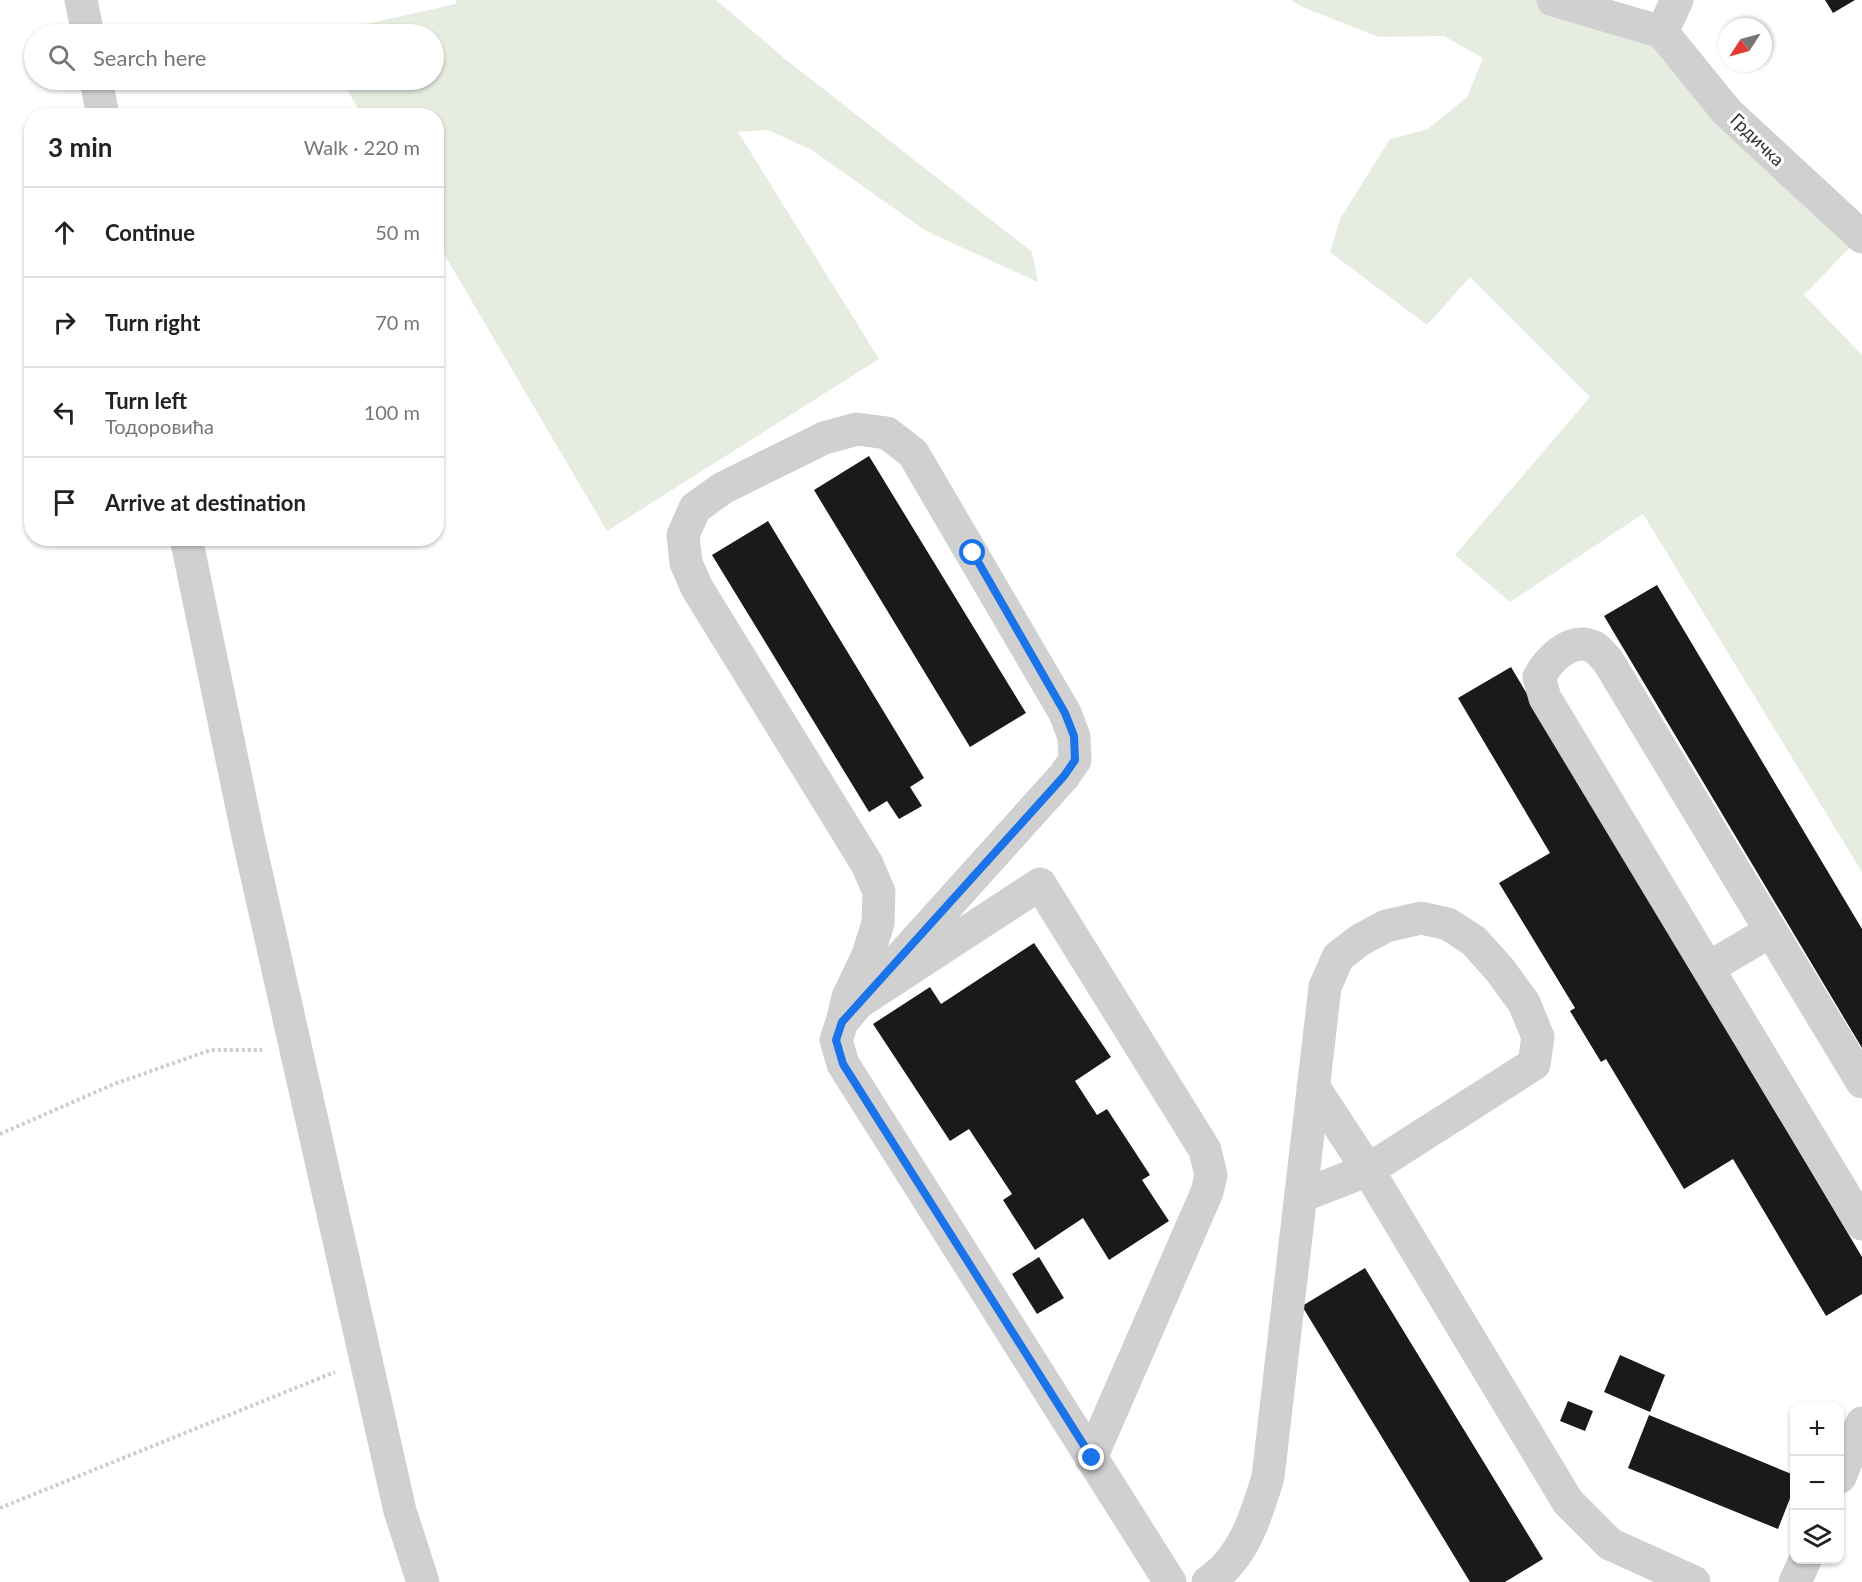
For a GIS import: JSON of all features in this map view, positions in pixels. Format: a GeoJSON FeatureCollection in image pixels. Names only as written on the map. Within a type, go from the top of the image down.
{"type":"FeatureCollection","features":[{"type":"Feature","properties":{"kind":"street"},"geometry":{"type":"LineString","coordinates":[[81,0],[86,24]]}},
{"type":"Feature","properties":{"kind":"street"},"geometry":{"type":"LineString","coordinates":[[1553,0],[1662,32],[1677,0]]}},
{"type":"Feature","properties":{"kind":"street","name":"Грдичка"},"geometry":{"type":"LineString","coordinates":[[1662,32],[1727,112],[1862,237]]}},
{"type":"Feature","properties":{"kind":"street"},"geometry":{"type":"LineString","coordinates":[[98,90],[101,108]]}},
{"type":"Feature","properties":{"kind":"street"},"geometry":{"type":"LineString","coordinates":[[850,1013],[848,997],[868,955],[878,923],[879,892],[867,864],[697,588],[686,563],[683,535],[695,508],[723,488],[824,438],[858,429],[887,433],[913,453],[1065,713],[1074,736],[1075,760],[1064,776],[850,1013],[836,1040],[843,1064],[1170,1582]]}},
{"type":"Feature","properties":{"kind":"street"},"geometry":{"type":"LineString","coordinates":[[188,546],[249,841],[400,1510],[423,1582]]}},
{"type":"Feature","properties":{"kind":"street"},"geometry":{"type":"LineString","coordinates":[[1862,1082],[1608,661],[1596,648],[1583,643],[1570,646],[1547,663],[1539,677],[1545,698],[1862,1224]]}},
{"type":"Feature","properties":{"kind":"street"},"geometry":{"type":"LineString","coordinates":[[850,1013],[1040,884],[1205,1150],[1211,1174],[1208,1192],[1092,1458]]}},
{"type":"Feature","properties":{"kind":"street"},"geometry":{"type":"LineString","coordinates":[[1208,1582],[1242,1548],[1257,1514],[1268,1477],[1325,987],[1338,957],[1360,940],[1386,926],[1421,918],[1449,924],[1474,941],[1500,970],[1524,1003],[1538,1037],[1534,1064],[1368,1170],[1301,1196]]}},
{"type":"Feature","properties":{"kind":"street"},"geometry":{"type":"LineString","coordinates":[[1708,968],[1771,931]]}},
{"type":"Feature","properties":{"kind":"street"},"geometry":{"type":"LineString","coordinates":[[1313,1086],[1368,1170],[1568,1502],[1610,1544],[1694,1582]]}},
{"type":"Feature","properties":{"kind":"street"},"geometry":{"type":"LineString","coordinates":[[1844,1465],[1862,1423]]}},
{"type":"Feature","properties":{"kind":"street"},"geometry":{"type":"LineString","coordinates":[[1796,1582],[1803,1564]]}},
{"type":"Feature","properties":{"kind":"path"},"geometry":{"type":"LineString","coordinates":[[0,1134],[114,1084],[211,1050],[264,1050]]}},
{"type":"Feature","properties":{"kind":"path"},"geometry":{"type":"LineString","coordinates":[[0,1508],[366,1359]]}},
{"type":"Feature","properties":{"kind":"shaded area"},"geometry":{"type":"Polygon","coordinates":[[[456,0],[716,0],[785,59],[1032,252],[1038,282],[926,231],[812,150],[768,130],[738,132],[879,359],[607,531],[444,254],[444,108],[358,108],[347,90],[444,90],[444,24],[362,24],[456,4],[456,0]]]}},
{"type":"Feature","properties":{"kind":"shaded area"},"geometry":{"type":"Polygon","coordinates":[[[1291,0],[1587,0],[1662,32],[1861,236],[1804,295],[1862,355],[1862,872],[1643,514],[1510,602],[1455,555],[1590,397],[1470,277],[1427,325],[1330,252],[1340,219],[1390,139],[1428,129],[1467,97],[1483,58],[1444,36],[1379,37],[1302,7],[1291,0]]]}},
{"type":"Feature","properties":{"kind":"building"},"geometry":{"type":"Polygon","coordinates":[[[1825,0],[1855,0],[1833,13],[1825,0]]]}},
{"type":"Feature","properties":{"kind":"building"},"geometry":{"type":"Polygon","coordinates":[[[869,456],[1026,713],[970,747],[814,490],[869,456]]]}},
{"type":"Feature","properties":{"kind":"building"},"geometry":{"type":"Polygon","coordinates":[[[768,521],[924,778],[910,787],[922,806],[899,819],[887,801],[869,812],[712,555],[768,521]]]}},
{"type":"Feature","properties":{"kind":"building"},"geometry":{"type":"Polygon","coordinates":[[[1657,585],[1862,929],[1862,1048],[1604,616],[1657,585]]]}},
{"type":"Feature","properties":{"kind":"building"},"geometry":{"type":"Polygon","coordinates":[[[1511,667],[1862,1257],[1862,1294],[1826,1316],[1733,1159],[1684,1189],[1606,1059],[1601,1062],[1570,1011],[1575,1008],[1499,883],[1550,853],[1458,698],[1511,667]]]}},
{"type":"Feature","properties":{"kind":"building"},"geometry":{"type":"Polygon","coordinates":[[[1034,943],[1111,1057],[1075,1081],[1097,1115],[1107,1109],[1150,1175],[1142,1180],[1169,1221],[1109,1260],[1083,1218],[1035,1250],[1003,1200],[1012,1194],[969,1129],[950,1141],[873,1024],[930,987],[941,1004],[1034,943]]]}},
{"type":"Feature","properties":{"kind":"building"},"geometry":{"type":"Polygon","coordinates":[[[1039,1257],[1064,1298],[1037,1314],[1012,1274],[1039,1257]]]}},
{"type":"Feature","properties":{"kind":"building"},"geometry":{"type":"Polygon","coordinates":[[[1365,1268],[1543,1559],[1505,1582],[1470,1582],[1302,1306],[1365,1268]]]}},
{"type":"Feature","properties":{"kind":"building"},"geometry":{"type":"Polygon","coordinates":[[[1620,1355],[1665,1375],[1650,1412],[1604,1392],[1620,1355]]]}},
{"type":"Feature","properties":{"kind":"building"},"geometry":{"type":"Polygon","coordinates":[[[1568,1401],[1593,1411],[1585,1431],[1560,1421],[1568,1401]]]}},
{"type":"Feature","properties":{"kind":"building"},"geometry":{"type":"Polygon","coordinates":[[[1649,1415],[1790,1473],[1790,1498],[1778,1529],[1628,1468],[1649,1415]]]}},
{"type":"Feature","properties":{"kind":"route"},"geometry":{"type":"LineString","coordinates":[[973,553],[1065,713],[1074,736],[1075,760],[1064,776],[858,1003],[842,1022],[836,1040],[843,1064],[1092,1458]]}}]}
